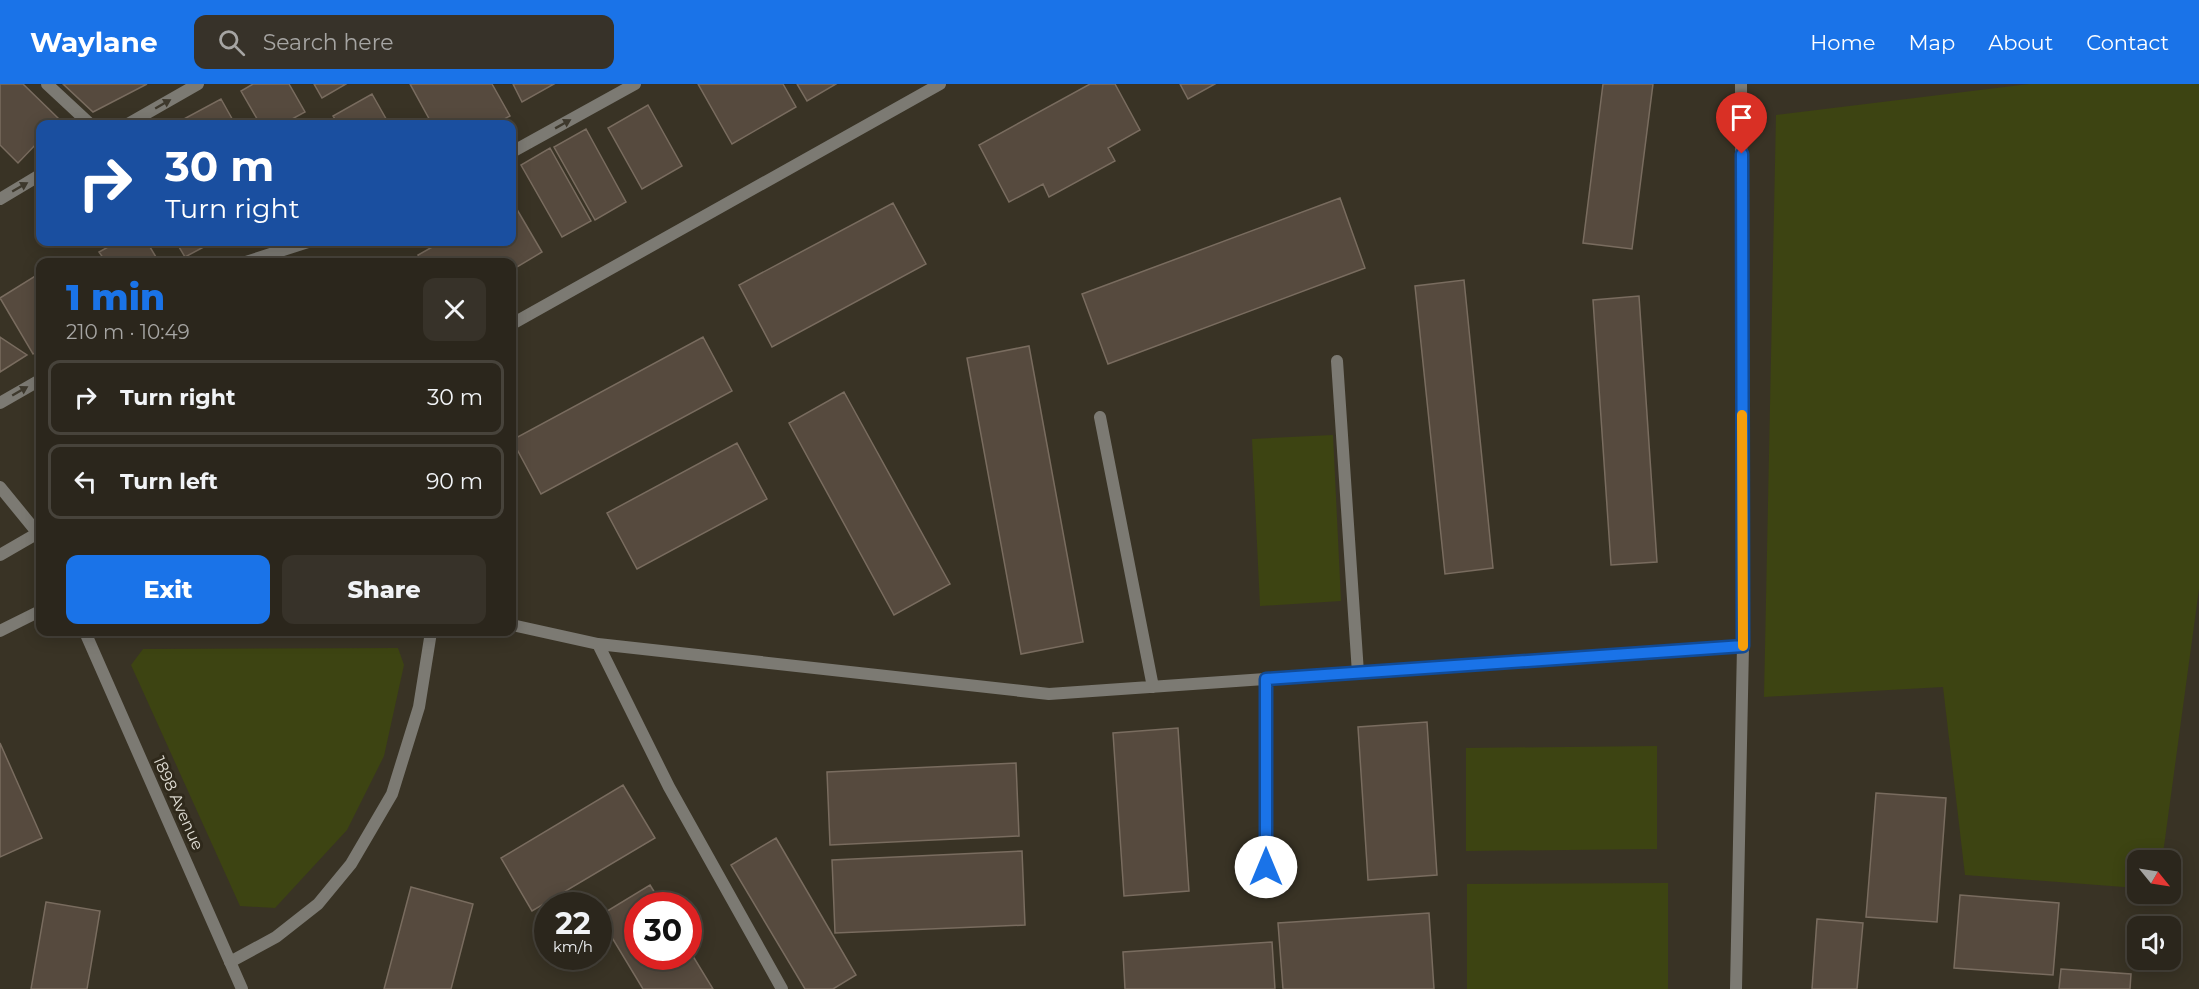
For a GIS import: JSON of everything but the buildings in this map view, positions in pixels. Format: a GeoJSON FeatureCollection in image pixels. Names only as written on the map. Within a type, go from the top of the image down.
{"type":"FeatureCollection","features":[{"type":"Feature","properties":{"kind":"street"},"geometry":{"type":"LineString","coordinates":[[47,84],[86,120]]}},
{"type":"Feature","properties":{"kind":"street"},"geometry":{"type":"LineString","coordinates":[[135,120],[198,84]]}},
{"type":"Feature","properties":{"kind":"street"},"geometry":{"type":"LineString","coordinates":[[516,150],[635,84]]}},
{"type":"Feature","properties":{"kind":"street"},"geometry":{"type":"LineString","coordinates":[[516,322],[940,84]]}},
{"type":"Feature","properties":{"kind":"street"},"geometry":{"type":"LineString","coordinates":[[1736,989],[1743,646],[1741,84]]}},
{"type":"Feature","properties":{"kind":"street"},"geometry":{"type":"LineString","coordinates":[[0,199],[36,177]]}},
{"type":"Feature","properties":{"kind":"street"},"geometry":{"type":"LineString","coordinates":[[258,258],[296,246]]}},
{"type":"Feature","properties":{"kind":"street"},"geometry":{"type":"LineString","coordinates":[[1337,361],[1358,673]]}},
{"type":"Feature","properties":{"kind":"street"},"geometry":{"type":"LineString","coordinates":[[0,403],[36,382]]}},
{"type":"Feature","properties":{"kind":"street"},"geometry":{"type":"LineString","coordinates":[[1100,417],[1153,687]]}},
{"type":"Feature","properties":{"kind":"street"},"geometry":{"type":"LineString","coordinates":[[0,487],[36,530]]}},
{"type":"Feature","properties":{"kind":"street"},"geometry":{"type":"LineString","coordinates":[[0,555],[36,536]]}},
{"type":"Feature","properties":{"kind":"street"},"geometry":{"type":"LineString","coordinates":[[0,631],[36,613]]}},
{"type":"Feature","properties":{"kind":"street"},"geometry":{"type":"LineString","coordinates":[[516,626],[598,644],[1049,694],[1743,646]]}},
{"type":"Feature","properties":{"kind":"street","name":"1898 Avenue"},"geometry":{"type":"LineString","coordinates":[[87,636],[242,989]]}},
{"type":"Feature","properties":{"kind":"street"},"geometry":{"type":"LineString","coordinates":[[230,962],[276,937],[318,904],[351,864],[392,794],[419,707],[430,636]]}},
{"type":"Feature","properties":{"kind":"street"},"geometry":{"type":"LineString","coordinates":[[598,644],[669,787],[782,989]]}},
{"type":"Feature","properties":{"kind":"street"},"geometry":{"type":"LineString","coordinates":[[1266,679],[1266,891]]}},
{"type":"Feature","properties":{"kind":"green space"},"geometry":{"type":"Polygon","coordinates":[[[2029,84],[2199,84],[2199,589],[2163,850],[2127,850],[2127,887],[1965,875],[1943,687],[1764,697],[1776,115],[2029,84]]]}},
{"type":"Feature","properties":{"kind":"green space"},"geometry":{"type":"Polygon","coordinates":[[[1333,435],[1341,601],[1260,606],[1252,439],[1333,435]]]}},
{"type":"Feature","properties":{"kind":"green space"},"geometry":{"type":"Polygon","coordinates":[[[398,648],[404,665],[384,756],[347,830],[275,908],[240,906],[131,665],[143,649],[398,648]]]}},
{"type":"Feature","properties":{"kind":"green space"},"geometry":{"type":"Polygon","coordinates":[[[1657,746],[1657,849],[1466,851],[1466,748],[1657,746]]]}},
{"type":"Feature","properties":{"kind":"green space"},"geometry":{"type":"Polygon","coordinates":[[[1668,883],[1668,989],[1467,989],[1467,884],[1668,883]]]}},
{"type":"Feature","properties":{"kind":"slow traffic"},"geometry":{"type":"LineString","coordinates":[[1742,415],[1743,646]]}},
{"type":"Feature","properties":{"kind":"route"},"geometry":{"type":"LineString","coordinates":[[1266,867],[1266,679],[1743,646],[1742,154]]}}]}
